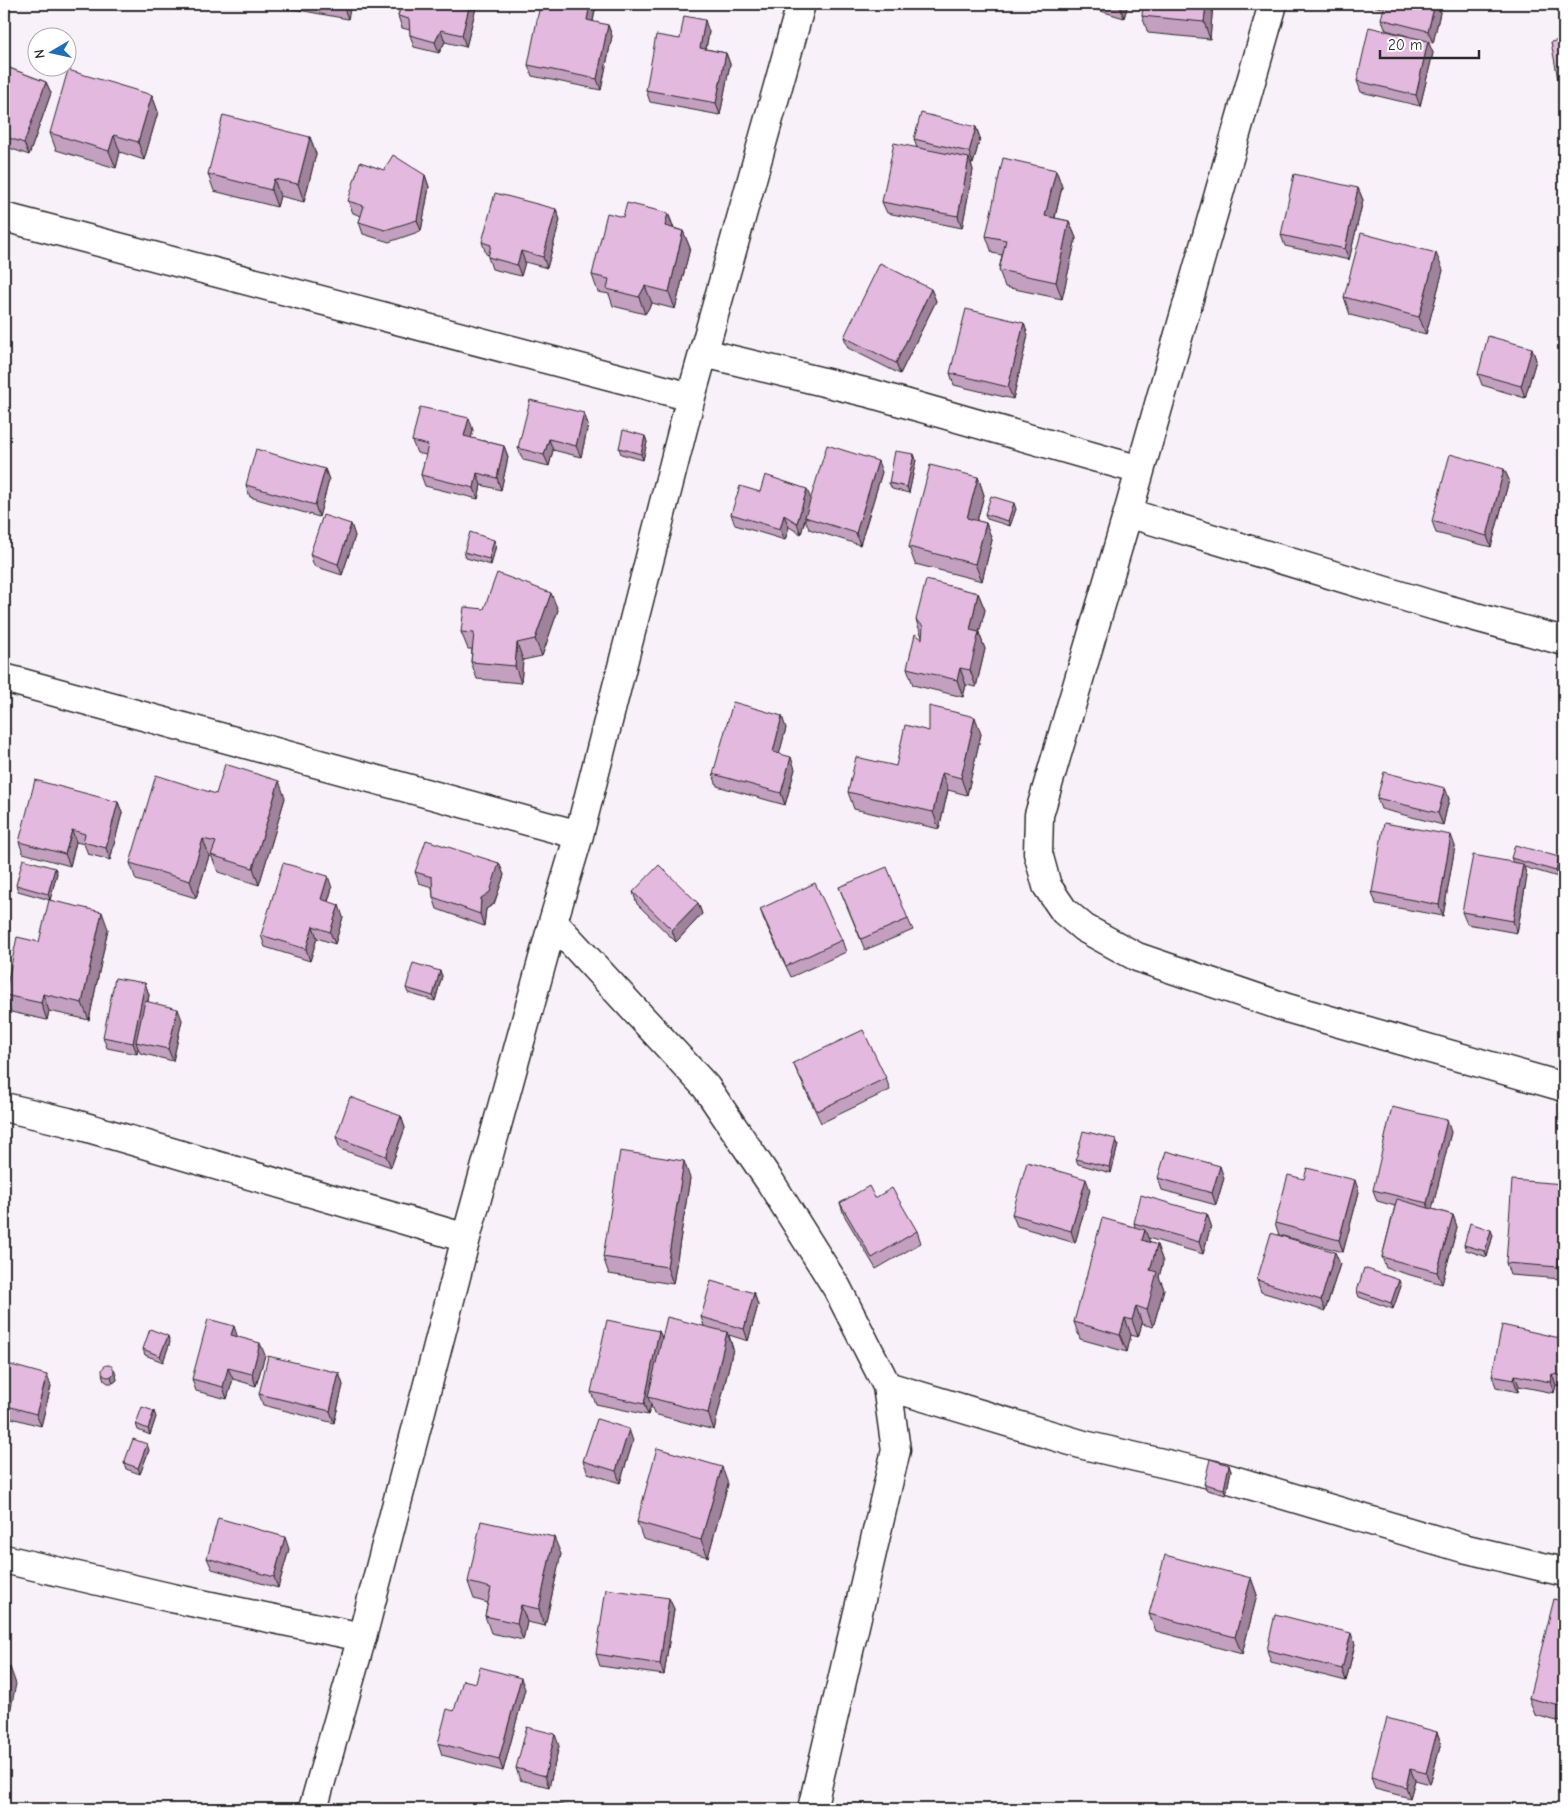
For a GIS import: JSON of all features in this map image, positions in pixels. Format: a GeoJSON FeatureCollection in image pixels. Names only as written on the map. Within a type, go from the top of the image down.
{"type":"FeatureCollection","features":[{"type":"Feature","properties":{"kind":"street"},"geometry":{"type":"LineString","coordinates":[[1273,4],[1128,513],[1039,815],[1038,853],[1046,886],[1064,911],[1084,928],[1137,957],[1287,1008],[1564,1087]]}},
{"type":"Feature","properties":{"kind":"street"},"geometry":{"type":"LineString","coordinates":[[313,1809],[362,1637],[466,1238],[552,922],[579,835],[692,396],[797,5]]}},
{"type":"Feature","properties":{"kind":"street"},"geometry":{"type":"LineString","coordinates":[[4,217],[692,396]]}},
{"type":"Feature","properties":{"kind":"street"},"geometry":{"type":"LineString","coordinates":[[704,352],[873,394],[1140,470]]}},
{"type":"Feature","properties":{"kind":"street"},"geometry":{"type":"LineString","coordinates":[[1128,513],[1435,606],[1564,641]]}},
{"type":"Feature","properties":{"kind":"street"},"geometry":{"type":"LineString","coordinates":[[4,678],[579,835]]}},
{"type":"Feature","properties":{"kind":"street"},"geometry":{"type":"LineString","coordinates":[[552,922],[706,1087],[771,1183],[837,1288],[887,1386],[896,1450],[821,1807]]}},
{"type":"Feature","properties":{"kind":"street"},"geometry":{"type":"LineString","coordinates":[[4,1107],[68,1122],[466,1238]]}},
{"type":"Feature","properties":{"kind":"street"},"geometry":{"type":"LineString","coordinates":[[887,1386],[1084,1445],[1223,1477],[1463,1548],[1564,1572]]}},
{"type":"Feature","properties":{"kind":"street"},"geometry":{"type":"LineString","coordinates":[[4,1559],[172,1598],[362,1637]]}},
{"type":"Feature","properties":{"kind":"building"},"geometry":{"type":"Polygon","coordinates":[[[322,4],[345,4],[344,8],[322,4]]]}},
{"type":"Feature","properties":{"kind":"building"},"geometry":{"type":"Polygon","coordinates":[[[401,4],[470,4],[462,35],[441,30],[435,42],[410,35],[409,19],[398,16],[401,4]]]}},
{"type":"Feature","properties":{"kind":"building"},"geometry":{"type":"Polygon","coordinates":[[[568,4],[590,4],[587,20],[608,25],[597,79],[528,65],[540,5],[567,10],[568,4]]]}},
{"type":"Feature","properties":{"kind":"building"},"geometry":{"type":"Polygon","coordinates":[[[1143,4],[1206,4],[1204,22],[1142,16],[1143,4]]]}},
{"type":"Feature","properties":{"kind":"building"},"geometry":{"type":"Polygon","coordinates":[[[1385,4],[1435,4],[1428,31],[1381,19],[1385,4]]]}},
{"type":"Feature","properties":{"kind":"building"},"geometry":{"type":"Polygon","coordinates":[[[684,16],[705,20],[700,48],[726,53],[716,103],[646,90],[656,35],[680,39],[684,16]]]}},
{"type":"Feature","properties":{"kind":"building"},"geometry":{"type":"Polygon","coordinates":[[[1369,27],[1428,41],[1416,95],[1357,81],[1369,27]]]}},
{"type":"Feature","properties":{"kind":"building"},"geometry":{"type":"Polygon","coordinates":[[[1564,39],[1564,111],[1551,42],[1564,39]]]}},
{"type":"Feature","properties":{"kind":"building"},"geometry":{"type":"Polygon","coordinates":[[[4,66],[28,75],[28,78],[36,78],[46,82],[24,143],[4,136],[4,66]]]}},
{"type":"Feature","properties":{"kind":"building"},"geometry":{"type":"Polygon","coordinates":[[[78,73],[152,95],[138,142],[114,135],[109,151],[50,133],[66,78],[78,78],[78,73]]]}},
{"type":"Feature","properties":{"kind":"building"},"geometry":{"type":"Polygon","coordinates":[[[921,113],[976,127],[969,152],[914,139],[921,113]]]}},
{"type":"Feature","properties":{"kind":"building"},"geometry":{"type":"Polygon","coordinates":[[[223,115],[310,137],[298,184],[274,179],[271,190],[208,174],[223,115]]]}},
{"type":"Feature","properties":{"kind":"building"},"geometry":{"type":"Polygon","coordinates":[[[894,143],[969,158],[958,216],[882,202],[894,143]]]}},
{"type":"Feature","properties":{"kind":"building"},"geometry":{"type":"Polygon","coordinates":[[[393,155],[425,175],[417,220],[385,230],[359,222],[364,206],[348,201],[360,162],[384,170],[393,155]]]}},
{"type":"Feature","properties":{"kind":"building"},"geometry":{"type":"Polygon","coordinates":[[[1003,158],[1056,170],[1045,216],[1069,221],[1056,282],[999,270],[1006,240],[986,236],[1003,158]]]}},
{"type":"Feature","properties":{"kind":"building"},"geometry":{"type":"Polygon","coordinates":[[[1294,174],[1358,188],[1345,249],[1281,235],[1294,174]]]}},
{"type":"Feature","properties":{"kind":"building"},"geometry":{"type":"Polygon","coordinates":[[[495,193],[556,209],[543,257],[521,251],[517,265],[488,257],[491,245],[482,242],[495,193]]]}},
{"type":"Feature","properties":{"kind":"building"},"geometry":{"type":"Polygon","coordinates":[[[627,203],[668,213],[665,226],[683,231],[669,292],[645,286],[639,297],[607,289],[609,279],[592,275],[607,213],[623,217],[627,203]]]}},
{"type":"Feature","properties":{"kind":"building"},"geometry":{"type":"Polygon","coordinates":[[[1361,233],[1436,253],[1419,317],[1344,297],[1361,233]]]}},
{"type":"Feature","properties":{"kind":"building"},"geometry":{"type":"Polygon","coordinates":[[[880,263],[931,289],[896,363],[844,337],[880,263]]]}},
{"type":"Feature","properties":{"kind":"building"},"geometry":{"type":"Polygon","coordinates":[[[966,309],[1024,323],[1008,387],[950,373],[966,309]]]}},
{"type":"Feature","properties":{"kind":"building"},"geometry":{"type":"Polygon","coordinates":[[[1488,336],[1532,348],[1521,386],[1478,374],[1488,336]]]}},
{"type":"Feature","properties":{"kind":"building"},"geometry":{"type":"Polygon","coordinates":[[[530,400],[584,413],[576,446],[549,439],[544,455],[518,448],[530,400]]]}},
{"type":"Feature","properties":{"kind":"building"},"geometry":{"type":"Polygon","coordinates":[[[420,407],[469,418],[464,436],[504,446],[497,478],[477,473],[474,488],[421,475],[428,445],[412,441],[420,407]]]}},
{"type":"Feature","properties":{"kind":"building"},"geometry":{"type":"Polygon","coordinates":[[[623,430],[645,436],[641,454],[619,448],[623,430]]]}},
{"type":"Feature","properties":{"kind":"building"},"geometry":{"type":"Polygon","coordinates":[[[827,445],[878,461],[856,533],[805,517],[827,445]]]}},
{"type":"Feature","properties":{"kind":"building"},"geometry":{"type":"Polygon","coordinates":[[[256,449],[325,469],[315,505],[246,485],[256,449]]]}},
{"type":"Feature","properties":{"kind":"building"},"geometry":{"type":"Polygon","coordinates":[[[895,451],[914,454],[907,487],[889,483],[895,451]]]}},
{"type":"Feature","properties":{"kind":"building"},"geometry":{"type":"Polygon","coordinates":[[[1450,454],[1504,469],[1487,536],[1432,521],[1450,454]]]}},
{"type":"Feature","properties":{"kind":"building"},"geometry":{"type":"Polygon","coordinates":[[[930,465],[978,477],[967,518],[986,523],[975,564],[909,547],[930,465]]]}},
{"type":"Feature","properties":{"kind":"building"},"geometry":{"type":"Polygon","coordinates":[[[765,475],[807,489],[797,523],[784,515],[780,529],[731,514],[740,486],[760,492],[765,475]]]}},
{"type":"Feature","properties":{"kind":"building"},"geometry":{"type":"Polygon","coordinates":[[[991,496],[1014,503],[1008,521],[985,514],[991,496]]]}},
{"type":"Feature","properties":{"kind":"building"},"geometry":{"type":"Polygon","coordinates":[[[323,515],[351,524],[338,564],[310,554],[323,515]]]}},
{"type":"Feature","properties":{"kind":"building"},"geometry":{"type":"Polygon","coordinates":[[[470,532],[494,540],[489,559],[464,552],[470,532]]]}},
{"type":"Feature","properties":{"kind":"building"},"geometry":{"type":"Polygon","coordinates":[[[497,573],[551,593],[535,639],[517,643],[515,666],[471,662],[474,633],[461,632],[464,607],[484,609],[497,573]]]}},
{"type":"Feature","properties":{"kind":"building"},"geometry":{"type":"Polygon","coordinates":[[[926,580],[978,593],[970,630],[979,632],[970,670],[960,668],[957,680],[907,668],[915,634],[922,639],[923,626],[916,620],[926,580]]]}},
{"type":"Feature","properties":{"kind":"building"},"geometry":{"type":"Polygon","coordinates":[[[733,702],[782,716],[773,752],[791,757],[781,793],[713,774],[733,702]]]}},
{"type":"Feature","properties":{"kind":"building"},"geometry":{"type":"Polygon","coordinates":[[[929,706],[975,717],[961,778],[942,773],[933,812],[848,792],[856,757],[896,766],[905,725],[929,731],[929,706]]]}},
{"type":"Feature","properties":{"kind":"building"},"geometry":{"type":"Polygon","coordinates":[[[225,764],[279,781],[253,868],[211,855],[216,842],[203,839],[190,881],[130,863],[156,775],[216,794],[225,764]]]}},
{"type":"Feature","properties":{"kind":"building"},"geometry":{"type":"Polygon","coordinates":[[[1384,772],[1445,788],[1438,813],[1377,798],[1384,772]]]}},
{"type":"Feature","properties":{"kind":"building"},"geometry":{"type":"Polygon","coordinates":[[[35,780],[118,802],[106,848],[83,842],[85,834],[72,830],[65,854],[19,842],[35,780]]]}},
{"type":"Feature","properties":{"kind":"building"},"geometry":{"type":"Polygon","coordinates":[[[1384,823],[1451,835],[1439,905],[1372,892],[1384,823]]]}},
{"type":"Feature","properties":{"kind":"building"},"geometry":{"type":"Polygon","coordinates":[[[426,840],[499,863],[490,892],[481,898],[480,914],[433,897],[432,877],[415,872],[426,840]]]}},
{"type":"Feature","properties":{"kind":"building"},"geometry":{"type":"Polygon","coordinates":[[[1515,845],[1559,857],[1556,871],[1511,858],[1515,845]]]}},
{"type":"Feature","properties":{"kind":"building"},"geometry":{"type":"Polygon","coordinates":[[[1473,855],[1523,864],[1513,921],[1462,912],[1473,855]]]}},
{"type":"Feature","properties":{"kind":"building"},"geometry":{"type":"Polygon","coordinates":[[[23,859],[55,868],[48,894],[16,885],[23,859]]]}},
{"type":"Feature","properties":{"kind":"building"},"geometry":{"type":"Polygon","coordinates":[[[283,863],[328,876],[321,899],[339,905],[330,932],[313,926],[306,949],[261,935],[283,863]]]}},
{"type":"Feature","properties":{"kind":"building"},"geometry":{"type":"Polygon","coordinates":[[[659,865],[698,903],[672,930],[633,892],[659,865]]]}},
{"type":"Feature","properties":{"kind":"building"},"geometry":{"type":"Polygon","coordinates":[[[887,867],[908,919],[861,939],[839,887],[887,867]]]}},
{"type":"Feature","properties":{"kind":"building"},"geometry":{"type":"Polygon","coordinates":[[[815,883],[842,940],[786,966],[760,909],[815,883]]]}},
{"type":"Feature","properties":{"kind":"building"},"geometry":{"type":"Polygon","coordinates":[[[49,900],[102,912],[82,1003],[43,994],[41,1003],[5,995],[17,937],[39,942],[49,900]]]}},
{"type":"Feature","properties":{"kind":"building"},"geometry":{"type":"Polygon","coordinates":[[[413,963],[440,971],[433,996],[406,988],[413,963]]]}},
{"type":"Feature","properties":{"kind":"building"},"geometry":{"type":"Polygon","coordinates":[[[115,978],[145,983],[133,1043],[103,1037],[115,978]]]}},
{"type":"Feature","properties":{"kind":"building"},"geometry":{"type":"Polygon","coordinates":[[[145,1001],[178,1009],[168,1049],[136,1042],[145,1001]]]}},
{"type":"Feature","properties":{"kind":"building"},"geometry":{"type":"Polygon","coordinates":[[[863,1030],[886,1078],[817,1111],[793,1063],[863,1030]]]}},
{"type":"Feature","properties":{"kind":"building"},"geometry":{"type":"Polygon","coordinates":[[[350,1097],[401,1116],[386,1156],[336,1137],[350,1097]]]}},
{"type":"Feature","properties":{"kind":"building"},"geometry":{"type":"Polygon","coordinates":[[[1392,1107],[1447,1120],[1427,1203],[1373,1190],[1392,1107]]]}},
{"type":"Feature","properties":{"kind":"building"},"geometry":{"type":"Polygon","coordinates":[[[1083,1131],[1116,1139],[1109,1167],[1076,1159],[1083,1131]]]}},
{"type":"Feature","properties":{"kind":"building"},"geometry":{"type":"Polygon","coordinates":[[[620,1151],[684,1161],[667,1267],[603,1257],[620,1151]]]}},
{"type":"Feature","properties":{"kind":"building"},"geometry":{"type":"Polygon","coordinates":[[[1166,1151],[1220,1166],[1212,1193],[1158,1178],[1166,1151]]]}},
{"type":"Feature","properties":{"kind":"building"},"geometry":{"type":"Polygon","coordinates":[[[1027,1162],[1086,1179],[1071,1231],[1012,1214],[1027,1162]]]}},
{"type":"Feature","properties":{"kind":"building"},"geometry":{"type":"Polygon","coordinates":[[[1307,1168],[1355,1180],[1339,1240],[1275,1223],[1288,1175],[1304,1179],[1307,1168]]]}},
{"type":"Feature","properties":{"kind":"building"},"geometry":{"type":"Polygon","coordinates":[[[1512,1180],[1564,1184],[1558,1267],[1506,1263],[1512,1180]]]}},
{"type":"Feature","properties":{"kind":"building"},"geometry":{"type":"Polygon","coordinates":[[[869,1186],[875,1198],[892,1188],[917,1231],[872,1258],[840,1203],[869,1186]]]}},
{"type":"Feature","properties":{"kind":"building"},"geometry":{"type":"Polygon","coordinates":[[[1141,1195],[1207,1214],[1199,1242],[1134,1223],[1141,1195]]]}},
{"type":"Feature","properties":{"kind":"building"},"geometry":{"type":"Polygon","coordinates":[[[1397,1199],[1453,1215],[1437,1272],[1382,1257],[1397,1199]]]}},
{"type":"Feature","properties":{"kind":"building"},"geometry":{"type":"Polygon","coordinates":[[[1102,1218],[1145,1230],[1142,1240],[1157,1245],[1150,1270],[1157,1272],[1147,1310],[1136,1306],[1132,1320],[1125,1318],[1120,1335],[1074,1322],[1102,1218]]]}},
{"type":"Feature","properties":{"kind":"building"},"geometry":{"type":"Polygon","coordinates":[[[1470,1223],[1491,1230],[1485,1251],[1464,1245],[1470,1223]]]}},
{"type":"Feature","properties":{"kind":"building"},"geometry":{"type":"Polygon","coordinates":[[[1271,1233],[1335,1252],[1321,1300],[1257,1280],[1271,1233]]]}},
{"type":"Feature","properties":{"kind":"building"},"geometry":{"type":"Polygon","coordinates":[[[1364,1268],[1399,1280],[1391,1303],[1357,1291],[1364,1268]]]}},
{"type":"Feature","properties":{"kind":"building"},"geometry":{"type":"Polygon","coordinates":[[[711,1281],[754,1293],[744,1329],[701,1317],[711,1281]]]}},
{"type":"Feature","properties":{"kind":"building"},"geometry":{"type":"Polygon","coordinates":[[[667,1317],[727,1332],[708,1413],[648,1397],[667,1317]]]}},
{"type":"Feature","properties":{"kind":"building"},"geometry":{"type":"Polygon","coordinates":[[[208,1319],[234,1326],[231,1335],[260,1343],[252,1374],[228,1368],[223,1387],[192,1379],[208,1319]]]}},
{"type":"Feature","properties":{"kind":"building"},"geometry":{"type":"Polygon","coordinates":[[[607,1320],[659,1331],[644,1404],[591,1392],[607,1320]]]}},
{"type":"Feature","properties":{"kind":"building"},"geometry":{"type":"Polygon","coordinates":[[[1502,1325],[1564,1339],[1564,1376],[1552,1374],[1550,1382],[1515,1375],[1514,1380],[1492,1376],[1502,1325]]]}},
{"type":"Feature","properties":{"kind":"building"},"geometry":{"type":"Polygon","coordinates":[[[150,1329],[168,1336],[160,1356],[143,1349],[150,1329]]]}},
{"type":"Feature","properties":{"kind":"building"},"geometry":{"type":"Polygon","coordinates":[[[268,1356],[339,1373],[330,1411],[259,1394],[268,1356]]]}},
{"type":"Feature","properties":{"kind":"building"},"geometry":{"type":"Polygon","coordinates":[[[4,1363],[47,1375],[36,1414],[4,1405],[4,1363]]]}},
{"type":"Feature","properties":{"kind":"building"},"geometry":{"type":"Polygon","coordinates":[[[106,1365],[110,1365],[114,1371],[110,1377],[106,1377],[102,1373],[102,1369],[106,1365]]]}},
{"type":"Feature","properties":{"kind":"building"},"geometry":{"type":"Polygon","coordinates":[[[142,1407],[154,1411],[148,1429],[136,1424],[142,1407]]]}},
{"type":"Feature","properties":{"kind":"building"},"geometry":{"type":"Polygon","coordinates":[[[597,1419],[629,1429],[616,1471],[583,1461],[597,1419]]]}},
{"type":"Feature","properties":{"kind":"building"},"geometry":{"type":"Polygon","coordinates":[[[133,1439],[147,1444],[138,1468],[124,1463],[133,1439]]]}},
{"type":"Feature","properties":{"kind":"building"},"geometry":{"type":"Polygon","coordinates":[[[657,1448],[722,1467],[701,1540],[637,1522],[657,1448]]]}},
{"type":"Feature","properties":{"kind":"building"},"geometry":{"type":"Polygon","coordinates":[[[1210,1459],[1229,1465],[1224,1489],[1204,1484],[1210,1459]]]}},
{"type":"Feature","properties":{"kind":"building"},"geometry":{"type":"Polygon","coordinates":[[[218,1518],[285,1537],[274,1577],[207,1558],[218,1518]]]}},
{"type":"Feature","properties":{"kind":"building"},"geometry":{"type":"Polygon","coordinates":[[[481,1521],[554,1537],[539,1609],[521,1605],[517,1623],[485,1616],[491,1588],[468,1582],[481,1521]]]}},
{"type":"Feature","properties":{"kind":"building"},"geometry":{"type":"Polygon","coordinates":[[[1165,1555],[1251,1578],[1235,1637],[1149,1614],[1165,1555]]]}},
{"type":"Feature","properties":{"kind":"building"},"geometry":{"type":"Polygon","coordinates":[[[606,1589],[669,1598],[660,1664],[596,1654],[606,1589]]]}},
{"type":"Feature","properties":{"kind":"building"},"geometry":{"type":"Polygon","coordinates":[[[1554,1599],[1564,1602],[1564,1707],[1529,1698],[1554,1599]]]}},
{"type":"Feature","properties":{"kind":"building"},"geometry":{"type":"Polygon","coordinates":[[[1275,1614],[1351,1633],[1342,1669],[1267,1650],[1275,1614]]]}},
{"type":"Feature","properties":{"kind":"building"},"geometry":{"type":"Polygon","coordinates":[[[4,1665],[10,1667],[4,1694],[4,1665]]]}},
{"type":"Feature","properties":{"kind":"building"},"geometry":{"type":"Polygon","coordinates":[[[480,1667],[521,1678],[499,1759],[438,1743],[447,1709],[454,1711],[463,1680],[476,1683],[480,1667]]]}},
{"type":"Feature","properties":{"kind":"building"},"geometry":{"type":"Polygon","coordinates":[[[1387,1718],[1437,1732],[1426,1773],[1410,1769],[1406,1787],[1371,1777],[1387,1718]]]}},
{"type":"Feature","properties":{"kind":"building"},"geometry":{"type":"Polygon","coordinates":[[[527,1727],[555,1734],[545,1776],[516,1768],[527,1727]]]}},
{"type":"Feature","properties":{"kind":"building"},"geometry":{"type":"Polygon","coordinates":[[[1540,1802],[1564,1809],[1538,1809],[1540,1802]]]}},
{"type":"Feature","properties":{"kind":"building"},"geometry":{"type":"Polygon","coordinates":[[[558,1804],[578,1809],[556,1809],[558,1804]]]}}]}
